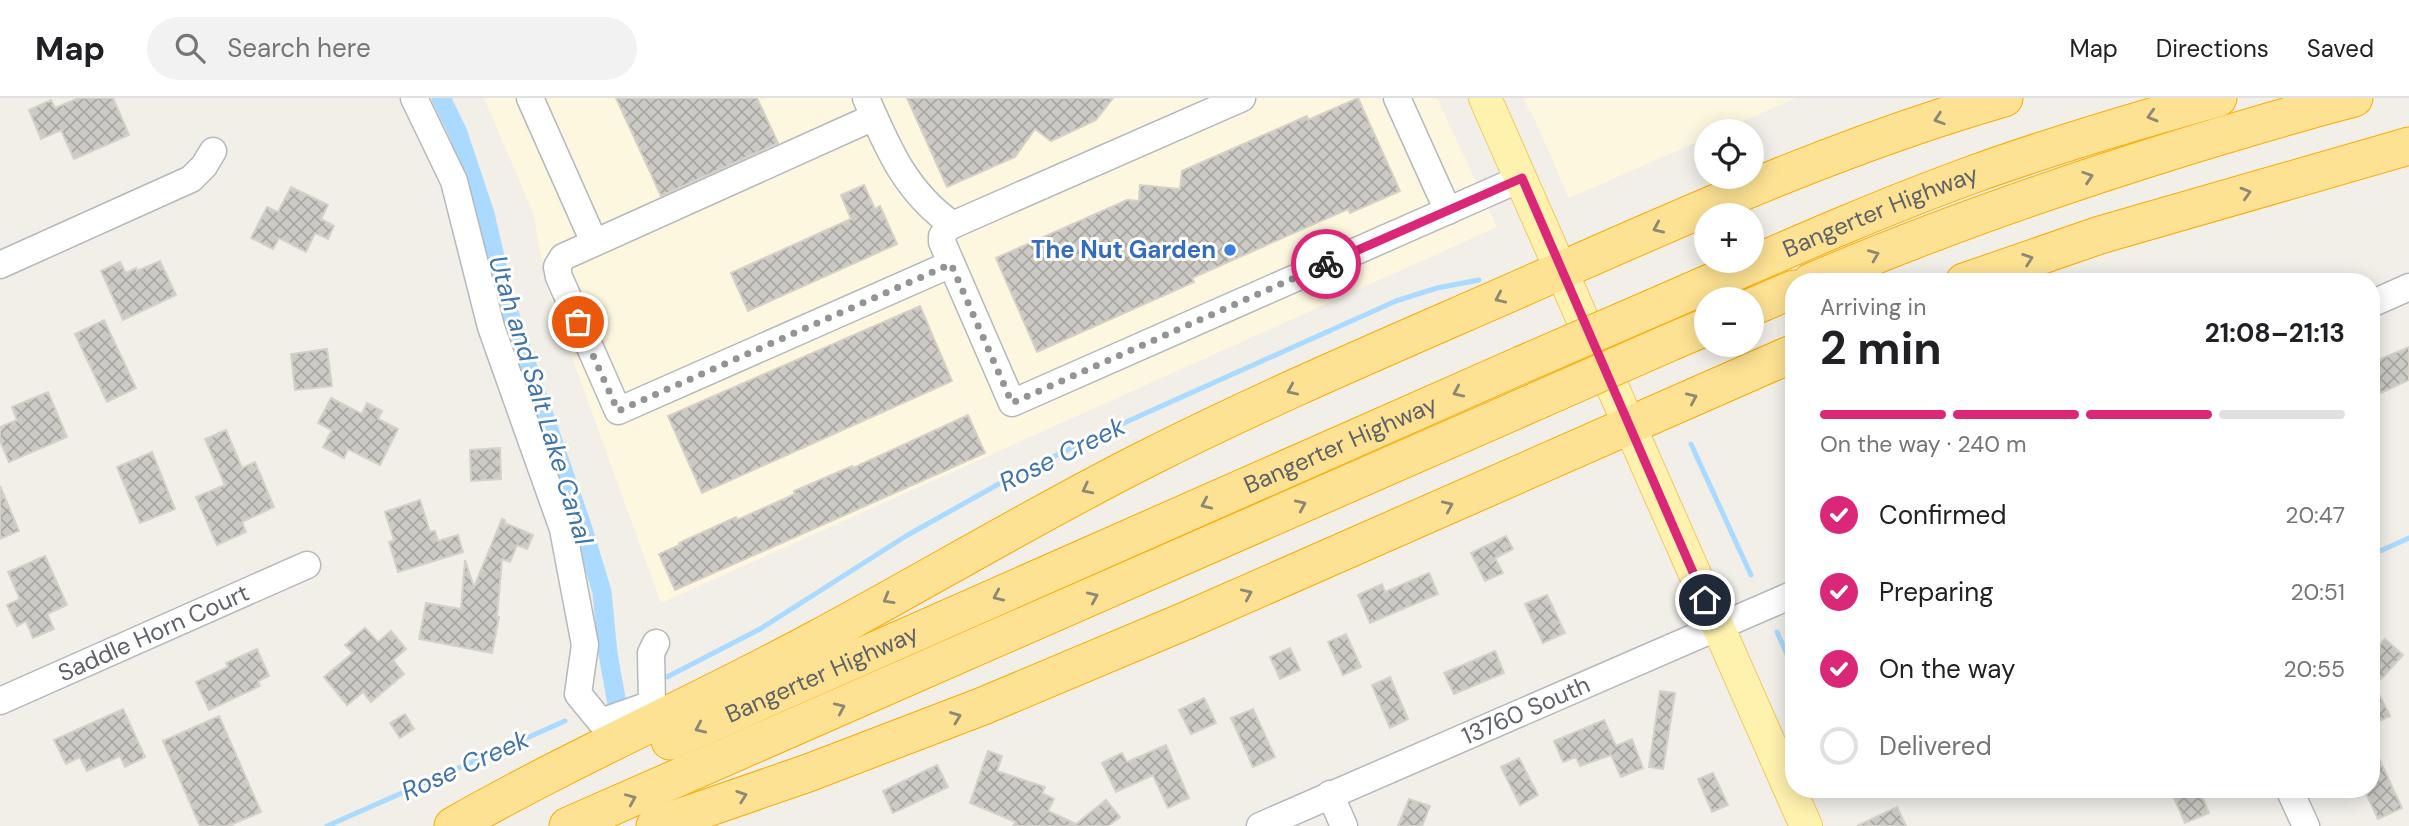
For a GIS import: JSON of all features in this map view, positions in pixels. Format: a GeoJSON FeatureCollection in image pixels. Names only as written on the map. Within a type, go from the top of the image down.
{"type":"FeatureCollection","features":[{"type":"Feature","properties":{"kind":"highway"},"geometry":{"type":"LineString","coordinates":[[453,826],[554,771],[741,680],[1147,458],[1274,397],[1711,204],[1797,169],[2004,98]]}},
{"type":"Feature","properties":{"kind":"highway","name":"Bangerter Highway"},"geometry":{"type":"LineString","coordinates":[[478,826],[1836,228],[1973,174],[2101,132],[2218,98]]}},
{"type":"Feature","properties":{"kind":"highway","name":"Bangerter Highway"},"geometry":{"type":"LineString","coordinates":[[1833,273],[1931,233],[2061,186],[2275,119],[2354,98]]}},
{"type":"Feature","properties":{"kind":"highway"},"geometry":{"type":"LineString","coordinates":[[1990,273],[2100,235],[2409,146]]}},
{"type":"Feature","properties":{"kind":"highway","name":"Bangerter Highway"},"geometry":{"type":"LineString","coordinates":[[1764,302],[1785,293]]}},
{"type":"Feature","properties":{"kind":"highway","name":"Bangerter Highway"},"geometry":{"type":"LineString","coordinates":[[568,826],[1694,332]]}},
{"type":"Feature","properties":{"kind":"highway"},"geometry":{"type":"LineString","coordinates":[[655,826],[834,763],[995,701],[1185,621],[1785,357]]}},
{"type":"Feature","properties":{"kind":"main road"},"geometry":{"type":"LineString","coordinates":[[1485,98],[1785,779]]}},
{"type":"Feature","properties":{"kind":"main road"},"geometry":{"type":"LineString","coordinates":[[1794,798],[1806,826]]}},
{"type":"Feature","properties":{"kind":"street"},"geometry":{"type":"LineString","coordinates":[[414,98],[454,181],[491,327],[563,529],[586,645],[578,694],[601,722],[653,704],[652,653],[656,643]]}},
{"type":"Feature","properties":{"kind":"street"},"geometry":{"type":"LineString","coordinates":[[530,98],[594,242]]}},
{"type":"Feature","properties":{"kind":"street"},"geometry":{"type":"LineString","coordinates":[[1242,98],[944,231],[942,242],[1012,403],[1522,178]]}},
{"type":"Feature","properties":{"kind":"street"},"geometry":{"type":"LineString","coordinates":[[1397,98],[1448,211]]}},
{"type":"Feature","properties":{"kind":"street"},"geometry":{"type":"LineString","coordinates":[[951,264],[618,411],[557,272],[563,257],[870,108],[912,188],[953,225]]}},
{"type":"Feature","properties":{"kind":"street"},"geometry":{"type":"LineString","coordinates":[[0,265],[191,179],[204,166],[213,151]]}},
{"type":"Feature","properties":{"kind":"street"},"geometry":{"type":"LineString","coordinates":[[2380,299],[2409,287]]}},
{"type":"Feature","properties":{"kind":"street","name":"Saddle Horn Court"},"geometry":{"type":"LineString","coordinates":[[0,701],[307,565]]}},
{"type":"Feature","properties":{"kind":"street","name":"13760 South"},"geometry":{"type":"LineString","coordinates":[[1260,826],[1785,598]]}},
{"type":"Feature","properties":{"kind":"street"},"geometry":{"type":"LineString","coordinates":[[1330,794],[1344,826]]}},
{"type":"Feature","properties":{"kind":"street"},"geometry":{"type":"LineString","coordinates":[[2293,798],[2306,826]]}},
{"type":"Feature","properties":{"kind":"shaded area"},"geometry":{"type":"Polygon","coordinates":[[[484,98],[1437,98],[1497,227],[661,603],[547,288],[533,212],[484,98]]]}},
{"type":"Feature","properties":{"kind":"shaded area"},"geometry":{"type":"Polygon","coordinates":[[[1523,98],[1796,98],[1748,119],[1694,119],[1694,143],[1569,198],[1523,98]]]}},
{"type":"Feature","properties":{"kind":"building"},"geometry":{"type":"Polygon","coordinates":[[[79,98],[113,98],[129,135],[74,159],[61,130],[41,139],[29,110],[51,100],[55,108],[79,98]]]}},
{"type":"Feature","properties":{"kind":"building"},"geometry":{"type":"Polygon","coordinates":[[[616,98],[757,98],[778,143],[661,196],[616,98]]]}},
{"type":"Feature","properties":{"kind":"building"},"geometry":{"type":"Polygon","coordinates":[[[907,98],[1113,98],[1096,120],[1051,141],[1035,129],[1015,157],[947,187],[907,98]]]}},
{"type":"Feature","properties":{"kind":"building"},"geometry":{"type":"Polygon","coordinates":[[[1358,98],[1400,191],[1350,213],[1348,209],[1192,278],[1194,282],[1037,352],[996,258],[1127,200],[1139,201],[1140,185],[1180,189],[1182,171],[1307,116],[1308,120],[1358,98]]]}},
{"type":"Feature","properties":{"kind":"building"},"geometry":{"type":"Polygon","coordinates":[[[864,185],[875,209],[880,206],[897,244],[748,311],[731,273],[851,219],[841,195],[864,185]]]}},
{"type":"Feature","properties":{"kind":"building"},"geometry":{"type":"Polygon","coordinates":[[[291,187],[328,205],[321,219],[334,226],[328,239],[315,233],[306,252],[279,238],[273,249],[251,238],[267,207],[278,212],[291,187]]]}},
{"type":"Feature","properties":{"kind":"building"},"geometry":{"type":"Polygon","coordinates":[[[160,261],[176,295],[123,320],[101,271],[120,262],[126,273],[160,261]]]}},
{"type":"Feature","properties":{"kind":"building"},"geometry":{"type":"Polygon","coordinates":[[[920,306],[952,381],[702,493],[668,416],[920,306]]]}},
{"type":"Feature","properties":{"kind":"building"},"geometry":{"type":"Polygon","coordinates":[[[104,320],[136,388],[107,402],[75,334],[104,320]]]}},
{"type":"Feature","properties":{"kind":"building"},"geometry":{"type":"Polygon","coordinates":[[[2409,347],[2409,380],[2381,393],[2380,359],[2409,347]]]}},
{"type":"Feature","properties":{"kind":"building"},"geometry":{"type":"Polygon","coordinates":[[[327,349],[332,386],[295,390],[291,354],[327,349]]]}},
{"type":"Feature","properties":{"kind":"building"},"geometry":{"type":"Polygon","coordinates":[[[48,392],[67,437],[9,462],[0,441],[0,427],[17,420],[12,407],[48,392]]]}},
{"type":"Feature","properties":{"kind":"building"},"geometry":{"type":"Polygon","coordinates":[[[331,398],[362,414],[367,403],[382,411],[378,419],[398,429],[380,465],[348,449],[344,458],[323,447],[332,430],[318,423],[331,398]]]}},
{"type":"Feature","properties":{"kind":"building"},"geometry":{"type":"Polygon","coordinates":[[[968,415],[985,453],[675,590],[659,554],[736,517],[737,520],[795,494],[794,491],[852,466],[853,468],[968,415]]]}},
{"type":"Feature","properties":{"kind":"building"},"geometry":{"type":"Polygon","coordinates":[[[226,430],[242,468],[255,462],[274,507],[242,522],[246,532],[217,545],[196,497],[225,485],[205,439],[226,430]]]}},
{"type":"Feature","properties":{"kind":"building"},"geometry":{"type":"Polygon","coordinates":[[[500,448],[501,479],[471,481],[470,450],[500,448]]]}},
{"type":"Feature","properties":{"kind":"building"},"geometry":{"type":"Polygon","coordinates":[[[152,452],[175,509],[140,523],[117,467],[152,452]]]}},
{"type":"Feature","properties":{"kind":"building"},"geometry":{"type":"Polygon","coordinates":[[[0,486],[19,531],[0,539],[0,486]]]}},
{"type":"Feature","properties":{"kind":"building"},"geometry":{"type":"Polygon","coordinates":[[[420,500],[430,532],[435,531],[438,541],[458,535],[463,552],[398,572],[389,542],[394,540],[385,512],[420,500]]]}},
{"type":"Feature","properties":{"kind":"building"},"geometry":{"type":"Polygon","coordinates":[[[502,519],[505,523],[533,535],[527,549],[517,545],[510,562],[502,559],[499,617],[492,653],[419,639],[426,603],[461,609],[465,560],[474,587],[502,519]]]}},
{"type":"Feature","properties":{"kind":"building"},"geometry":{"type":"Polygon","coordinates":[[[1506,536],[1513,549],[1495,558],[1503,573],[1485,581],[1471,553],[1506,536]]]}},
{"type":"Feature","properties":{"kind":"building"},"geometry":{"type":"Polygon","coordinates":[[[45,556],[67,605],[47,614],[54,629],[33,638],[26,621],[17,626],[7,605],[20,599],[8,572],[45,556]]]}},
{"type":"Feature","properties":{"kind":"building"},"geometry":{"type":"Polygon","coordinates":[[[1429,573],[1438,594],[1370,623],[1358,595],[1382,584],[1385,592],[1429,573]]]}},
{"type":"Feature","properties":{"kind":"building"},"geometry":{"type":"Polygon","coordinates":[[[1547,595],[1565,633],[1543,643],[1525,604],[1547,595]]]}},
{"type":"Feature","properties":{"kind":"building"},"geometry":{"type":"Polygon","coordinates":[[[365,628],[378,642],[391,631],[406,649],[393,660],[404,674],[371,702],[363,692],[347,705],[324,677],[353,653],[345,645],[365,628]]]}},
{"type":"Feature","properties":{"kind":"building"},"geometry":{"type":"Polygon","coordinates":[[[1346,634],[1361,667],[1343,675],[1328,642],[1346,634]]]}},
{"type":"Feature","properties":{"kind":"building"},"geometry":{"type":"Polygon","coordinates":[[[2385,639],[2403,655],[2381,679],[2380,678],[2380,645],[2385,639]]]}},
{"type":"Feature","properties":{"kind":"building"},"geometry":{"type":"Polygon","coordinates":[[[1290,648],[1300,670],[1280,679],[1270,657],[1290,648]]]}},
{"type":"Feature","properties":{"kind":"building"},"geometry":{"type":"Polygon","coordinates":[[[257,649],[269,676],[258,681],[260,686],[209,710],[196,682],[228,667],[226,663],[257,649]]]}},
{"type":"Feature","properties":{"kind":"building"},"geometry":{"type":"Polygon","coordinates":[[[1495,651],[1504,673],[1454,694],[1444,673],[1495,651]]]}},
{"type":"Feature","properties":{"kind":"building"},"geometry":{"type":"Polygon","coordinates":[[[1390,677],[1408,719],[1390,728],[1372,685],[1390,677]]]}},
{"type":"Feature","properties":{"kind":"building"},"geometry":{"type":"Polygon","coordinates":[[[1660,691],[1675,693],[1663,769],[1649,767],[1660,691]]]}},
{"type":"Feature","properties":{"kind":"building"},"geometry":{"type":"Polygon","coordinates":[[[2380,696],[2390,716],[2380,721],[2380,696]]]}},
{"type":"Feature","properties":{"kind":"building"},"geometry":{"type":"Polygon","coordinates":[[[1204,698],[1216,723],[1191,734],[1179,710],[1204,698]]]}},
{"type":"Feature","properties":{"kind":"building"},"geometry":{"type":"Polygon","coordinates":[[[123,709],[145,757],[125,767],[120,756],[87,771],[80,757],[66,764],[54,740],[123,709]]]}},
{"type":"Feature","properties":{"kind":"building"},"geometry":{"type":"Polygon","coordinates":[[[1253,709],[1275,757],[1253,767],[1231,718],[1253,709]]]}},
{"type":"Feature","properties":{"kind":"building"},"geometry":{"type":"Polygon","coordinates":[[[405,714],[414,729],[400,738],[390,723],[405,714]]]}},
{"type":"Feature","properties":{"kind":"building"},"geometry":{"type":"Polygon","coordinates":[[[219,716],[261,812],[228,826],[200,826],[163,741],[219,716]]]}},
{"type":"Feature","properties":{"kind":"building"},"geometry":{"type":"Polygon","coordinates":[[[1604,720],[1616,746],[1632,739],[1643,768],[1621,777],[1611,755],[1580,766],[1576,757],[1563,762],[1554,741],[1604,720]]]}},
{"type":"Feature","properties":{"kind":"building"},"geometry":{"type":"Polygon","coordinates":[[[1166,745],[1189,798],[1168,808],[1153,775],[1116,792],[1102,763],[1122,753],[1127,762],[1166,745]]]}},
{"type":"Feature","properties":{"kind":"building"},"geometry":{"type":"Polygon","coordinates":[[[988,751],[1002,756],[997,771],[1045,787],[1042,793],[1054,799],[1048,811],[1076,824],[1106,800],[1120,817],[1108,826],[1013,826],[1016,822],[970,803],[988,751]]]}},
{"type":"Feature","properties":{"kind":"building"},"geometry":{"type":"Polygon","coordinates":[[[1519,758],[1538,795],[1520,805],[1501,767],[1519,758]]]}},
{"type":"Feature","properties":{"kind":"building"},"geometry":{"type":"Polygon","coordinates":[[[2380,760],[2402,808],[2378,819],[2368,798],[2380,798],[2380,760]]]}},
{"type":"Feature","properties":{"kind":"building"},"geometry":{"type":"Polygon","coordinates":[[[937,765],[948,787],[893,813],[883,791],[937,765]]]}},
{"type":"Feature","properties":{"kind":"building"},"geometry":{"type":"Polygon","coordinates":[[[1713,773],[1728,805],[1712,812],[1698,779],[1713,773]]]}},
{"type":"Feature","properties":{"kind":"building"},"geometry":{"type":"Polygon","coordinates":[[[2174,798],[2203,798],[2209,813],[2185,823],[2174,798]]]}},
{"type":"Feature","properties":{"kind":"building"},"geometry":{"type":"Polygon","coordinates":[[[1409,799],[1430,806],[1422,826],[1398,826],[1409,799]]]}},
{"type":"Feature","properties":{"kind":"building"},"geometry":{"type":"Polygon","coordinates":[[[1897,807],[1906,826],[1857,826],[1897,807]]]}},
{"type":"Feature","properties":{"kind":"waterway","name":"Utah and Salt Lake Canal"},"geometry":{"type":"LineString","coordinates":[[441,98],[458,133],[485,214],[506,304],[602,592],[608,654],[618,709]]}},
{"type":"Feature","properties":{"kind":"waterway","name":"Rose Creek"},"geometry":{"type":"LineString","coordinates":[[667,677],[760,629],[906,536],[1004,481],[1106,431],[1396,301],[1437,288],[1479,280]]}},
{"type":"Feature","properties":{"kind":"waterway","name":"Rose Creek"},"geometry":{"type":"LineString","coordinates":[[1691,444],[1751,575]]}},
{"type":"Feature","properties":{"kind":"waterway","name":"Rose Creek"},"geometry":{"type":"LineString","coordinates":[[2380,551],[2409,538]]}},
{"type":"Feature","properties":{"kind":"waterway","name":"Rose Creek"},"geometry":{"type":"LineString","coordinates":[[1777,632],[1785,650]]}},
{"type":"Feature","properties":{"kind":"waterway","name":"Rose Creek"},"geometry":{"type":"LineString","coordinates":[[327,826],[565,721]]}},
{"type":"Feature","properties":{"kind":"way so far"},"geometry":{"type":"LineString","coordinates":[[578,322],[618,411],[951,264],[1012,403],[1326,264]]}},
{"type":"Feature","properties":{"kind":"place","name":"The Nut Garden"},"geometry":{"type":"Point","coordinates":[1230,250]}},
{"type":"Feature","properties":{"kind":"route"},"geometry":{"type":"LineString","coordinates":[[1326,264],[1522,178],[1705,600]]}}]}
